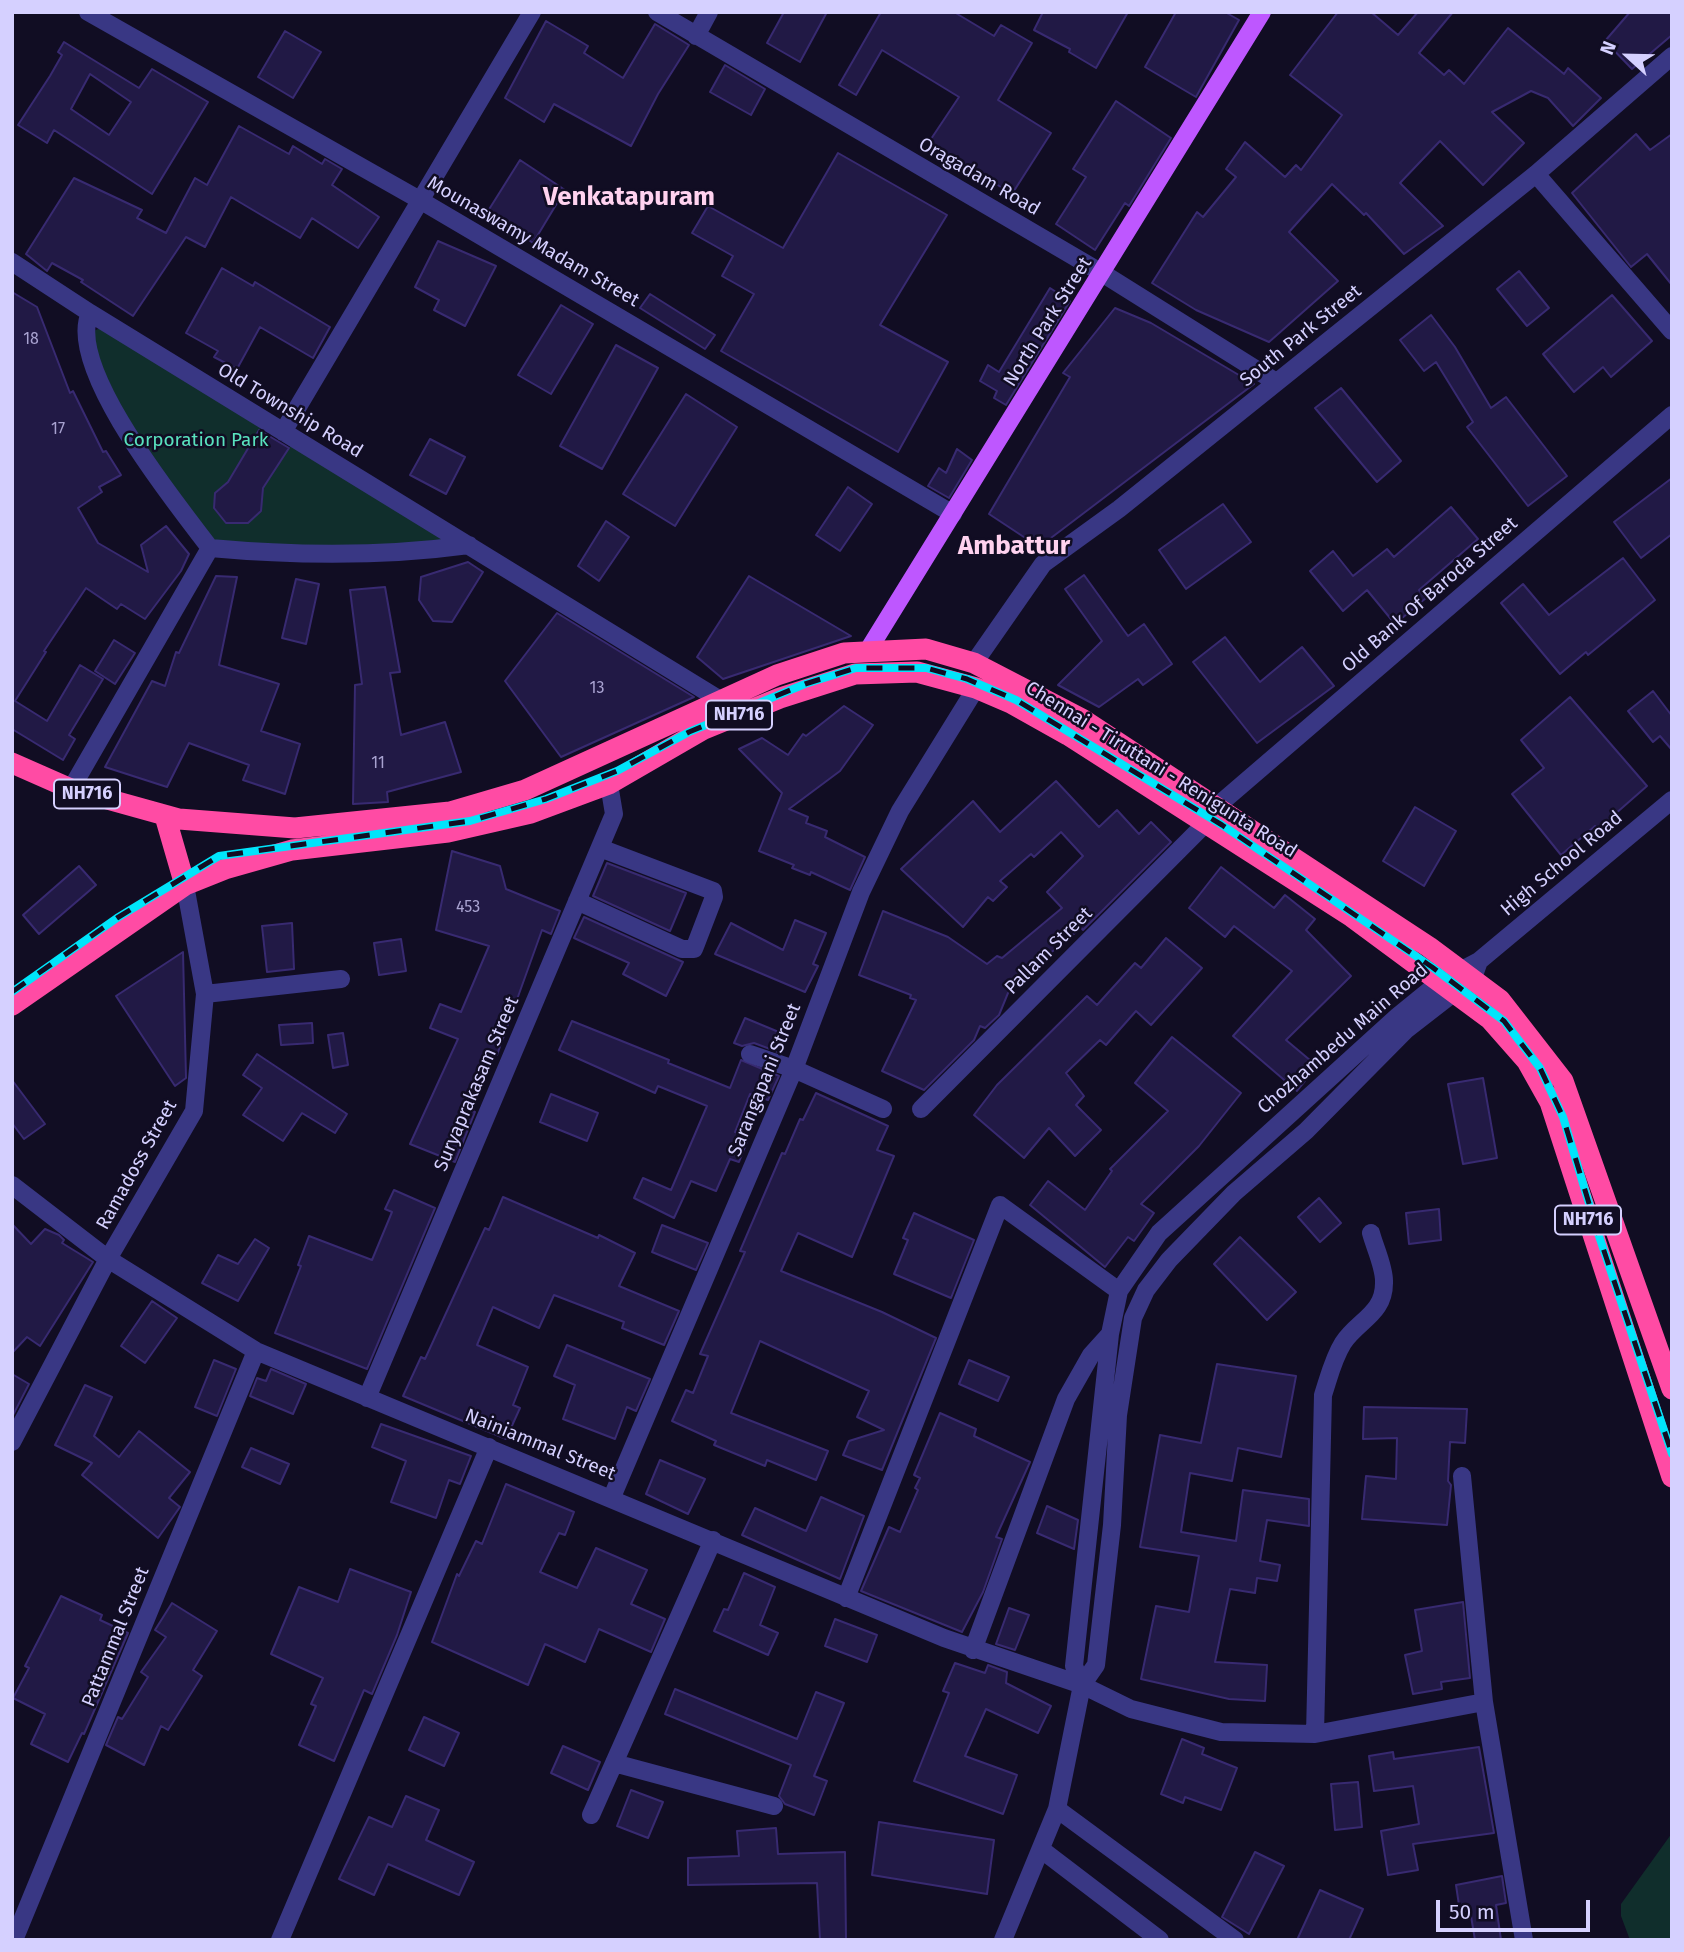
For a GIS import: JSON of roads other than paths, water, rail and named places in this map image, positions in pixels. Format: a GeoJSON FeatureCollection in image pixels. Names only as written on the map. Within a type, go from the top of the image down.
{"type":"FeatureCollection","features":[{"type":"Feature","properties":{"kind":"highway","name":"Chennai - Tiruttani - Renigunta Road"},"geometry":{"type":"LineString","coordinates":[[165,816],[295,828],[450,812],[525,790],[599,759],[776,675],[844,653],[926,649],[974,663],[1082,719],[1490,1019],[1527,1062],[1550,1102],[1670,1464]]}},
{"type":"Feature","properties":{"kind":"highway","name":"Chennai - Tiruttani - Renigunta Road"},"geometry":{"type":"LineString","coordinates":[[12,1005],[185,885],[225,869],[292,850],[448,832],[531,813],[609,784],[704,729],[780,698],[855,674],[918,672],[976,688],[1068,735],[1212,815],[1470,969],[1500,1000],[1563,1080],[1672,1389]]}},
{"type":"Feature","properties":{"kind":"highway","name":"NH716"},"geometry":{"type":"LineString","coordinates":[[12,762],[71,789],[165,816]]}},
{"type":"Feature","properties":{"kind":"highway"},"geometry":{"type":"LineString","coordinates":[[165,816],[185,885]]}},
{"type":"Feature","properties":{"kind":"main road","name":"North Park Street"},"geometry":{"type":"LineString","coordinates":[[867,652],[1262,12]]}},
{"type":"Feature","properties":{"kind":"street","name":"Mounaswamy Madam Street"},"geometry":{"type":"LineString","coordinates":[[88,12],[418,199],[953,514]]}},
{"type":"Feature","properties":{"kind":"street"},"geometry":{"type":"LineString","coordinates":[[283,432],[418,199],[532,12]]}},
{"type":"Feature","properties":{"kind":"street","name":"Oragadam Road"},"geometry":{"type":"LineString","coordinates":[[657,12],[1102,273],[1276,382]]}},
{"type":"Feature","properties":{"kind":"street"},"geometry":{"type":"LineString","coordinates":[[696,36],[709,12]]}},
{"type":"Feature","properties":{"kind":"street","name":"South Park Street"},"geometry":{"type":"LineString","coordinates":[[974,663],[1043,564],[1119,509],[1536,174],[1672,55]]}},
{"type":"Feature","properties":{"kind":"street"},"geometry":{"type":"LineString","coordinates":[[1536,174],[1672,331]]}},
{"type":"Feature","properties":{"kind":"street","name":"Old Township Road"},"geometry":{"type":"LineString","coordinates":[[12,262],[90,313],[720,700]]}},
{"type":"Feature","properties":{"kind":"street"},"geometry":{"type":"LineString","coordinates":[[90,313],[84,326],[93,368],[146,463],[210,548],[335,556],[405,554],[469,545]]}},
{"type":"Feature","properties":{"kind":"street","name":"Old Bank Of Baroda Street"},"geometry":{"type":"LineString","coordinates":[[1212,815],[1672,415]]}},
{"type":"Feature","properties":{"kind":"street"},"geometry":{"type":"LineString","coordinates":[[71,789],[210,548]]}},
{"type":"Feature","properties":{"kind":"street","name":"Sarangapani Street"},"geometry":{"type":"LineString","coordinates":[[612,1497],[794,1069],[861,892],[900,811],[976,688]]}},
{"type":"Feature","properties":{"kind":"street","name":"Suryaprakasam Street"},"geometry":{"type":"LineString","coordinates":[[367,1398],[614,814],[609,784]]}},
{"type":"Feature","properties":{"kind":"street","name":"High School Road"},"geometry":{"type":"LineString","coordinates":[[1470,969],[1672,800]]}},
{"type":"Feature","properties":{"kind":"street","name":"Pallam Street"},"geometry":{"type":"LineString","coordinates":[[921,1109],[1212,815]]}},
{"type":"Feature","properties":{"kind":"street"},"geometry":{"type":"LineString","coordinates":[[577,901],[682,949],[694,949],[714,897],[713,891],[600,848]]}},
{"type":"Feature","properties":{"kind":"street","name":"Ramadoss Street"},"geometry":{"type":"LineString","coordinates":[[12,1442],[108,1259],[194,1111],[205,994],[185,885]]}},
{"type":"Feature","properties":{"kind":"street","name":"Chozhambedu Main Road"},"geometry":{"type":"LineString","coordinates":[[1082,1685],[1074,1666],[1110,1334],[1119,1291],[1159,1233],[1284,1117],[1470,969]]}},
{"type":"Feature","properties":{"kind":"street"},"geometry":{"type":"LineString","coordinates":[[205,994],[341,979]]}},
{"type":"Feature","properties":{"kind":"street","name":"Chozhambedu Main Road"},"geometry":{"type":"LineString","coordinates":[[1003,1940],[1058,1809],[1082,1685],[1096,1665],[1126,1353],[1133,1318],[1146,1290],[1169,1260],[1234,1194],[1306,1131],[1448,987]]}},
{"type":"Feature","properties":{"kind":"street"},"geometry":{"type":"LineString","coordinates":[[750,1054],[794,1069],[883,1109]]}},
{"type":"Feature","properties":{"kind":"street","name":"Nainiammal Street"},"geometry":{"type":"LineString","coordinates":[[12,1185],[108,1259],[256,1351],[612,1497],[846,1598],[973,1650],[1082,1685],[1130,1709],[1221,1732],[1315,1734],[1484,1702]]}},
{"type":"Feature","properties":{"kind":"street"},"geometry":{"type":"LineString","coordinates":[[846,1598],[1000,1205],[1119,1291]]}},
{"type":"Feature","properties":{"kind":"street"},"geometry":{"type":"LineString","coordinates":[[1315,1734],[1324,1395],[1332,1364],[1345,1340],[1374,1315],[1382,1298],[1384,1280],[1371,1233]]}},
{"type":"Feature","properties":{"kind":"street"},"geometry":{"type":"LineString","coordinates":[[973,1650],[1066,1399],[1091,1355],[1110,1334]]}},
{"type":"Feature","properties":{"kind":"street","name":"Pattammal Street"},"geometry":{"type":"LineString","coordinates":[[14,1940],[256,1351]]}},
{"type":"Feature","properties":{"kind":"street"},"geometry":{"type":"LineString","coordinates":[[280,1940],[489,1447]]}},
{"type":"Feature","properties":{"kind":"street"},"geometry":{"type":"LineString","coordinates":[[1462,1476],[1484,1702],[1524,1940]]}},
{"type":"Feature","properties":{"kind":"street"},"geometry":{"type":"LineString","coordinates":[[591,1815],[713,1540]]}},
{"type":"Feature","properties":{"kind":"street"},"geometry":{"type":"LineString","coordinates":[[614,1763],[774,1806]]}},
{"type":"Feature","properties":{"kind":"street"},"geometry":{"type":"LineString","coordinates":[[1058,1809],[1235,1940]]}},
{"type":"Feature","properties":{"kind":"street"},"geometry":{"type":"LineString","coordinates":[[1042,1850],[1160,1940]]}},
{"type":"Feature","properties":{"kind":"railway"},"geometry":{"type":"LineString","coordinates":[[12,992],[117,918],[219,856],[470,821],[546,799],[617,771],[689,732],[805,684],[856,668],[926,668],[967,679],[1016,700],[1222,825],[1432,967],[1504,1021],[1540,1068],[1563,1117],[1597,1230],[1672,1454]]}},
{"type":"Feature","properties":{"kind":"district","name":"Venkatapuram"},"geometry":{"type":"Point","coordinates":[629,198]}},
{"type":"Feature","properties":{"kind":"district","name":"Ambattur"},"geometry":{"type":"Point","coordinates":[1014,547]}},
{"type":"Feature","properties":{"kind":"park label","name":"Corporation Park"},"geometry":{"type":"Point","coordinates":[196,441]}}]}
